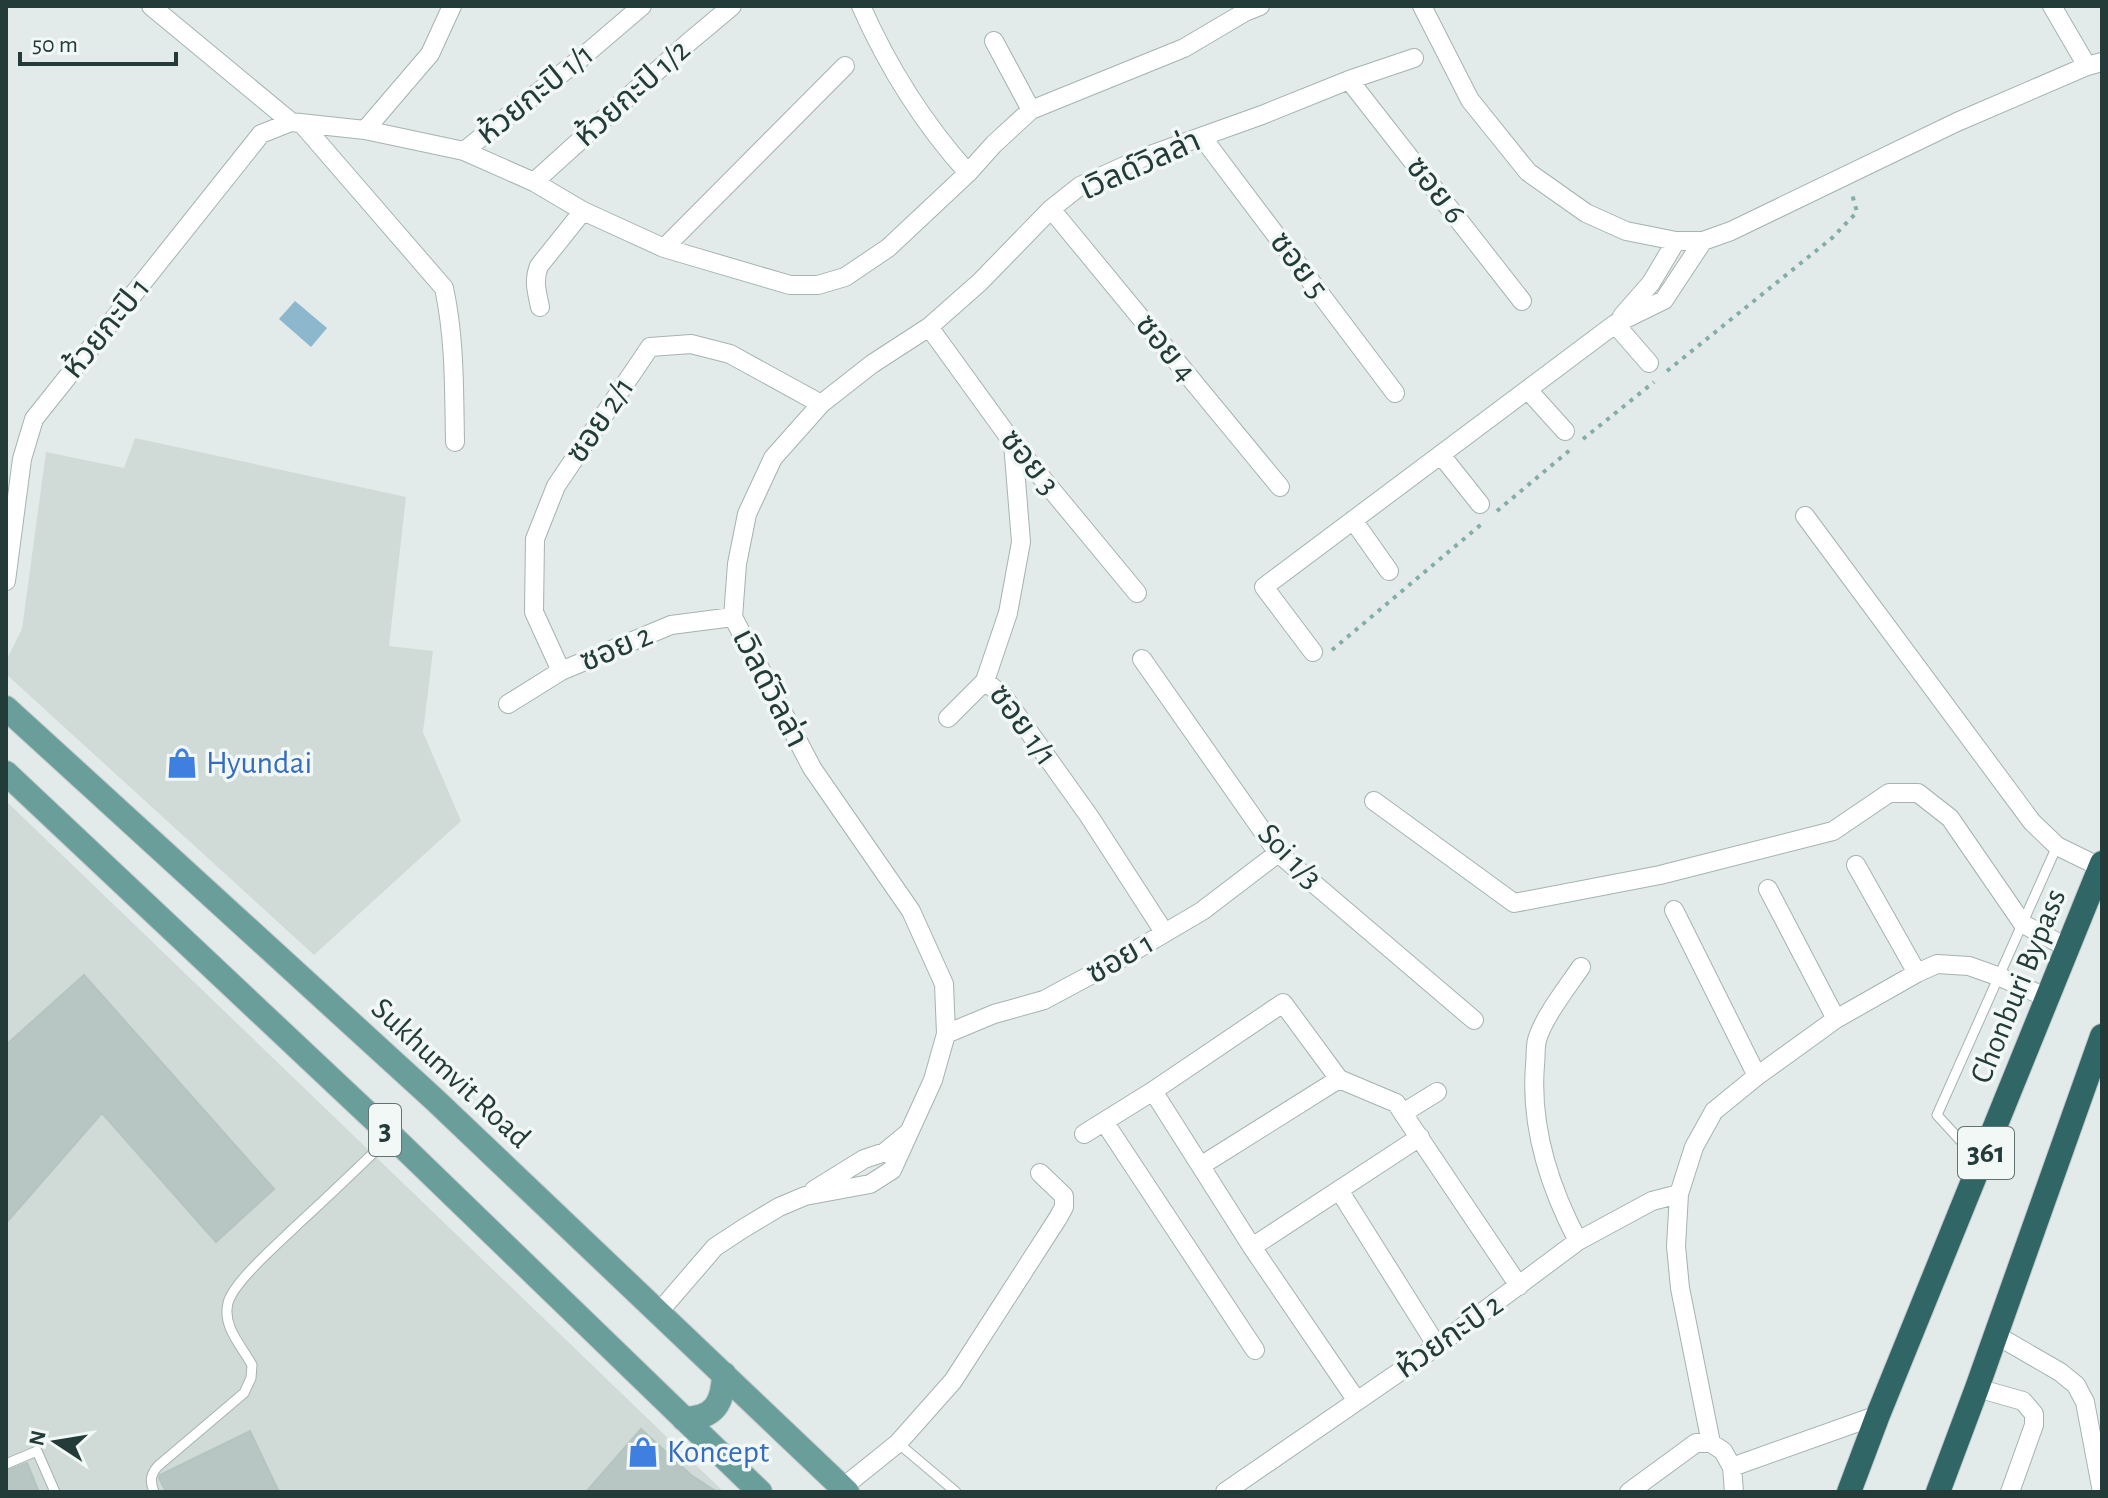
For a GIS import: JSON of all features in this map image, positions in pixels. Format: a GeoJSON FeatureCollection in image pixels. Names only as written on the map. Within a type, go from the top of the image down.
{"type":"FeatureCollection","features":[{"type":"Feature","properties":{"kind":"highway","name":"Chonburi Bypass"},"geometry":{"type":"LineString","coordinates":[[1867,1443],[2101,865]]}},
{"type":"Feature","properties":{"kind":"highway","name":"361"},"geometry":{"type":"LineString","coordinates":[[1938,1492],[2102,1036]]}},
{"type":"Feature","properties":{"kind":"highway","name":"361"},"geometry":{"type":"LineString","coordinates":[[1849,1492],[1867,1443]]}},
{"type":"Feature","properties":{"kind":"highway"},"geometry":{"type":"LineString","coordinates":[[1841,1492],[1867,1443]]}},
{"type":"Feature","properties":{"kind":"main road","name":"Sukhumvit Road"},"geometry":{"type":"LineString","coordinates":[[6,708],[435,1100],[844,1490]]}},
{"type":"Feature","properties":{"kind":"main road","name":"3"},"geometry":{"type":"LineString","coordinates":[[6,773],[391,1136],[760,1492]]}},
{"type":"Feature","properties":{"kind":"main road"},"geometry":{"type":"LineString","coordinates":[[684,1419],[698,1419],[715,1408],[723,1388],[724,1374]]}},
{"type":"Feature","properties":{"kind":"street"},"geometry":{"type":"LineString","coordinates":[[151,6],[297,123],[444,288],[454,361],[455,442]]}},
{"type":"Feature","properties":{"kind":"street","name":"ห้วยกะปิ 1/2"},"geometry":{"type":"LineString","coordinates":[[534,182],[732,6]]}},
{"type":"Feature","properties":{"kind":"street"},"geometry":{"type":"LineString","coordinates":[[861,6],[907,94],[942,144],[968,173]]}},
{"type":"Feature","properties":{"kind":"street"},"geometry":{"type":"LineString","coordinates":[[297,123],[365,130],[464,151],[534,182],[583,211],[664,248],[790,285],[818,285],[845,277],[888,248],[1031,110],[1184,48],[1260,6]]}},
{"type":"Feature","properties":{"kind":"street"},"geometry":{"type":"LineString","coordinates":[[1422,6],[1470,100],[1528,172],[1586,213],[1626,231],[1676,241],[1703,241],[1731,231],[1957,122],[2095,64],[2052,6]]}},
{"type":"Feature","properties":{"kind":"street"},"geometry":{"type":"LineString","coordinates":[[365,130],[430,54],[448,9]]}},
{"type":"Feature","properties":{"kind":"street","name":"ห้วยกะปิ 1/1"},"geometry":{"type":"LineString","coordinates":[[464,151],[580,59],[634,9]]}},
{"type":"Feature","properties":{"kind":"street"},"geometry":{"type":"LineString","coordinates":[[994,41],[1031,110]]}},
{"type":"Feature","properties":{"kind":"street","name":"เวิลด์วิลล่า"},"geometry":{"type":"LineString","coordinates":[[659,1312],[715,1247],[864,1159],[885,1152],[911,1130],[933,1080],[946,1034],[944,984],[911,911],[812,768],[733,617],[737,564],[747,514],[773,458],[821,404],[872,364],[929,327],[980,282],[1051,209],[1080,186],[1142,158],[1414,58]]}},
{"type":"Feature","properties":{"kind":"street"},"geometry":{"type":"LineString","coordinates":[[664,248],[845,66]]}},
{"type":"Feature","properties":{"kind":"street","name":"ซอย 6"},"geometry":{"type":"LineString","coordinates":[[1349,80],[1522,301]]}},
{"type":"Feature","properties":{"kind":"street","name":"ห้วยกะปิ 1"},"geometry":{"type":"LineString","coordinates":[[6,581],[22,459],[34,419],[261,134],[297,123]]}},
{"type":"Feature","properties":{"kind":"street","name":"ซอย 5"},"geometry":{"type":"LineString","coordinates":[[1202,137],[1395,393]]}},
{"type":"Feature","properties":{"kind":"street","name":"ซอย 4"},"geometry":{"type":"LineString","coordinates":[[1051,209],[1280,487]]}},
{"type":"Feature","properties":{"kind":"street"},"geometry":{"type":"LineString","coordinates":[[540,307],[534,283],[539,266],[583,211]]}},
{"type":"Feature","properties":{"kind":"street"},"geometry":{"type":"LineString","coordinates":[[1615,324],[1651,283],[1676,241]]}},
{"type":"Feature","properties":{"kind":"street"},"geometry":{"type":"LineString","coordinates":[[1313,652],[1264,587],[1615,324],[1664,300],[1703,241]]}},
{"type":"Feature","properties":{"kind":"street"},"geometry":{"type":"LineString","coordinates":[[1615,324],[1649,363]]}},
{"type":"Feature","properties":{"kind":"street","name":"ซอย 3"},"geometry":{"type":"LineString","coordinates":[[929,327],[1013,443],[1137,593]]}},
{"type":"Feature","properties":{"kind":"street","name":"ซอย 2/1"},"geometry":{"type":"LineString","coordinates":[[561,671],[534,612],[535,539],[556,486],[650,347],[691,344],[730,354],[821,404]]}},
{"type":"Feature","properties":{"kind":"street"},"geometry":{"type":"LineString","coordinates":[[1528,390],[1565,431]]}},
{"type":"Feature","properties":{"kind":"street","name":"ซอย 1/1"},"geometry":{"type":"LineString","coordinates":[[1013,443],[1021,542],[1008,613],[985,681],[1013,709],[1089,816],[1164,932]]}},
{"type":"Feature","properties":{"kind":"street"},"geometry":{"type":"LineString","coordinates":[[1441,455],[1480,504]]}},
{"type":"Feature","properties":{"kind":"street"},"geometry":{"type":"LineString","coordinates":[[1805,516],[2032,822],[2057,846],[2101,865]]}},
{"type":"Feature","properties":{"kind":"street"},"geometry":{"type":"LineString","coordinates":[[1353,520],[1389,571]]}},
{"type":"Feature","properties":{"kind":"street","name":"ซอย 2"},"geometry":{"type":"LineString","coordinates":[[508,704],[561,671],[671,625],[733,617]]}},
{"type":"Feature","properties":{"kind":"street","name":"Soi 1/3"},"geometry":{"type":"LineString","coordinates":[[1142,659],[1278,853],[1474,1020]]}},
{"type":"Feature","properties":{"kind":"street"},"geometry":{"type":"LineString","coordinates":[[948,718],[985,681]]}},
{"type":"Feature","properties":{"kind":"street"},"geometry":{"type":"LineString","coordinates":[[1374,801],[1514,903],[1660,875],[1833,831],[1889,793],[1918,793],[1950,818],[2023,924],[2068,948]]}},
{"type":"Feature","properties":{"kind":"street","name":"ซอย 1"},"geometry":{"type":"LineString","coordinates":[[946,1034],[994,1014],[1044,1000],[1124,957],[1202,911],[1278,853]]}},
{"type":"Feature","properties":{"kind":"street"},"geometry":{"type":"LineString","coordinates":[[1856,865],[1917,973]]}},
{"type":"Feature","properties":{"kind":"street"},"geometry":{"type":"LineString","coordinates":[[1768,889],[1836,1019]]}},
{"type":"Feature","properties":{"kind":"street"},"geometry":{"type":"LineString","coordinates":[[1674,910],[1757,1076]]}},
{"type":"Feature","properties":{"kind":"street"},"geometry":{"type":"LineString","coordinates":[[1711,1443],[1680,1288],[1676,1246],[1679,1194],[1694,1147],[1714,1111],[1836,1019],[1937,964],[1969,966],[2048,998]]}},
{"type":"Feature","properties":{"kind":"street"},"geometry":{"type":"LineString","coordinates":[[1578,1241],[1560,1207],[1550,1178],[1533,1087],[1537,1041],[1555,1005],[1581,967]]}},
{"type":"Feature","properties":{"kind":"street"},"geometry":{"type":"LineString","coordinates":[[1084,1134],[1283,1003],[1339,1079],[1396,1103],[1519,1286]]}},
{"type":"Feature","properties":{"kind":"street"},"geometry":{"type":"LineString","coordinates":[[1202,1165],[1339,1079]]}},
{"type":"Feature","properties":{"kind":"street"},"geometry":{"type":"LineString","coordinates":[[1153,1091],[1252,1247],[1357,1401]]}},
{"type":"Feature","properties":{"kind":"street"},"geometry":{"type":"LineString","coordinates":[[1403,1113],[1437,1092]]}},
{"type":"Feature","properties":{"kind":"street"},"geometry":{"type":"LineString","coordinates":[[1105,1123],[1255,1350]]}},
{"type":"Feature","properties":{"kind":"street"},"geometry":{"type":"LineString","coordinates":[[1252,1247],[1420,1137]]}},
{"type":"Feature","properties":{"kind":"street"},"geometry":{"type":"LineString","coordinates":[[844,1490],[898,1443],[953,1381],[1064,1207],[1064,1196],[1040,1173]]}},
{"type":"Feature","properties":{"kind":"street"},"geometry":{"type":"LineString","coordinates":[[1339,1190],[1437,1346]]}},
{"type":"Feature","properties":{"kind":"street","name":"ห้วยกะปิ 2"},"geometry":{"type":"LineString","coordinates":[[1225,1492],[1437,1346],[1578,1241],[1652,1201],[1679,1194]]}},
{"type":"Feature","properties":{"kind":"street"},"geometry":{"type":"LineString","coordinates":[[1996,1335],[2060,1372],[2094,1400],[2102,1492]]}},
{"type":"Feature","properties":{"kind":"street"},"geometry":{"type":"LineString","coordinates":[[1977,1388],[2023,1401],[2034,1414],[2034,1425],[2010,1492]]}},
{"type":"Feature","properties":{"kind":"street"},"geometry":{"type":"LineString","coordinates":[[1732,1467],[1878,1415]]}},
{"type":"Feature","properties":{"kind":"street"},"geometry":{"type":"LineString","coordinates":[[1629,1492],[1696,1443],[1711,1443],[1723,1451],[1732,1467],[1734,1492]]}},
{"type":"Feature","properties":{"kind":"lane"},"geometry":{"type":"LineString","coordinates":[[1982,1163],[1937,1115],[2057,846]]}},
{"type":"Feature","properties":{"kind":"lane"},"geometry":{"type":"LineString","coordinates":[[154,1492],[151,1480],[158,1466],[244,1393],[248,1385],[252,1365],[227,1320],[228,1303],[236,1288],[391,1136]]}},
{"type":"Feature","properties":{"kind":"lane"},"geometry":{"type":"LineString","coordinates":[[898,1443],[956,1492]]}},
{"type":"Feature","properties":{"kind":"lane"},"geometry":{"type":"LineString","coordinates":[[6,1464],[37,1451],[55,1492]]}},
{"type":"Feature","properties":{"kind":"path"},"geometry":{"type":"LineString","coordinates":[[1313,652],[1324,656],[1603,422],[1832,238],[1857,212],[1848,175]]}},
{"type":"Feature","properties":{"kind":"shaded area"},"geometry":{"type":"Polygon","coordinates":[[[135,438],[406,497],[389,646],[433,651],[423,732],[461,821],[314,955],[6,674],[6,661],[22,629],[46,452],[124,468],[135,438]]]}},
{"type":"Feature","properties":{"kind":"shaded area"},"geometry":{"type":"Polygon","coordinates":[[[6,801],[724,1492],[6,1492],[6,801]]]}},
{"type":"Feature","properties":{"kind":"water"},"geometry":{"type":"Polygon","coordinates":[[[295,301],[327,328],[311,347],[279,319],[295,301]]]}},
{"type":"Feature","properties":{"kind":"building"},"geometry":{"type":"Polygon","coordinates":[[[84,975],[274,1189],[216,1242],[102,1113],[6,1223],[6,1045],[84,975]]]}},
{"type":"Feature","properties":{"kind":"building","name":"Koncept"},"geometry":{"type":"Polygon","coordinates":[[[641,1429],[691,1475],[717,1492],[586,1492],[641,1429]]]}},
{"type":"Feature","properties":{"kind":"building"},"geometry":{"type":"Polygon","coordinates":[[[250,1431],[279,1492],[166,1492],[160,1475],[250,1431]]]}},
{"type":"Feature","properties":{"kind":"building"},"geometry":{"type":"Polygon","coordinates":[[[27,1463],[39,1492],[6,1492],[6,1471],[27,1463]]]}},
{"type":"Feature","properties":{"kind":"place","name":"Hyundai"},"geometry":{"type":"Point","coordinates":[182,763]}},
{"type":"Feature","properties":{"kind":"place","name":"Koncept"},"geometry":{"type":"Point","coordinates":[643,1452]}}]}
